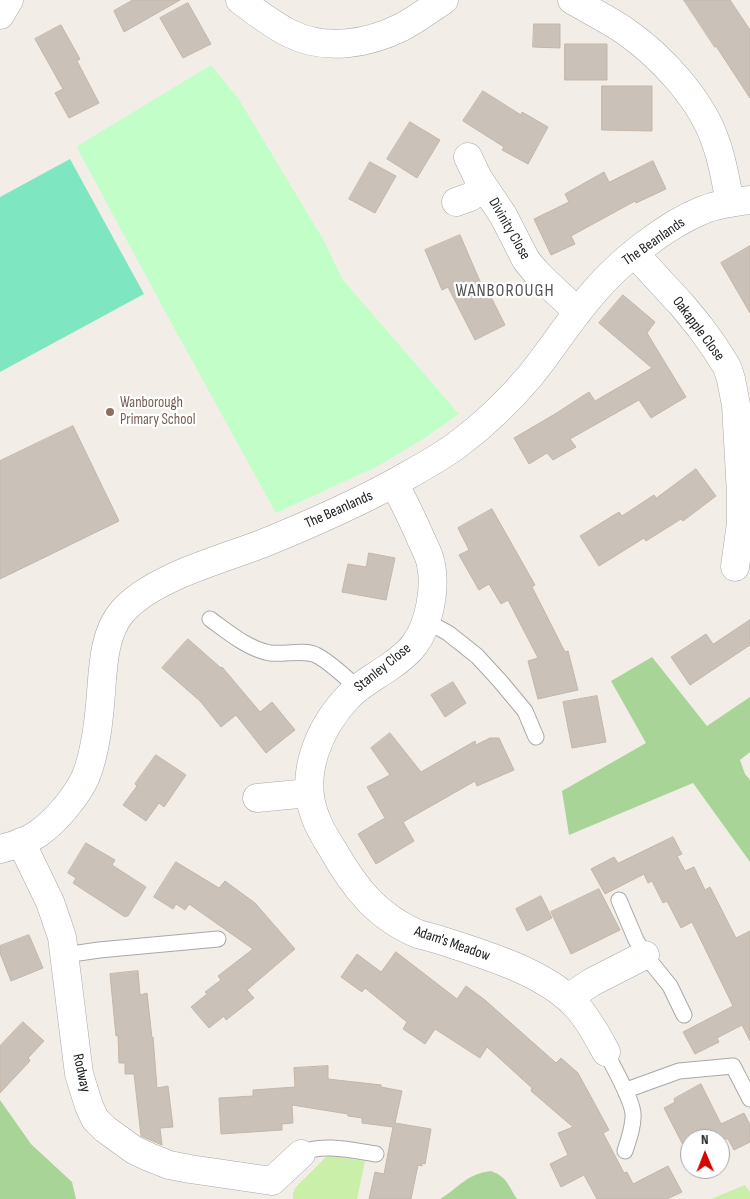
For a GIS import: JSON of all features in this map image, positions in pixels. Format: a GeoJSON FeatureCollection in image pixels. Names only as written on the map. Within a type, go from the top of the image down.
{"type":"FeatureCollection","features":[{"type":"Feature","properties":{"kind":"street"},"geometry":{"type":"LineString","coordinates":[[0,14],[9,0]]}},
{"type":"Feature","properties":{"kind":"street"},"geometry":{"type":"LineString","coordinates":[[240,0],[274,25],[292,35],[312,41],[343,44],[374,38],[404,26],[444,0]]}},
{"type":"Feature","properties":{"kind":"street"},"geometry":{"type":"LineString","coordinates":[[572,0],[624,30],[669,68],[704,116],[716,141],[722,163],[740,202]]}},
{"type":"Feature","properties":{"kind":"street","name":"Divinity Close"},"geometry":{"type":"LineString","coordinates":[[468,157],[474,172],[503,215],[519,248],[530,265],[578,312]]}},
{"type":"Feature","properties":{"kind":"street","name":"Divinity Close"},"geometry":{"type":"LineString","coordinates":[[456,202],[470,197],[484,187]]}},
{"type":"Feature","properties":{"kind":"street","name":"The Beanlands"},"geometry":{"type":"LineString","coordinates":[[10,845],[38,834],[71,800],[85,778],[97,733],[107,646],[112,630],[121,614],[134,601],[157,586],[182,574],[330,515],[422,468],[455,447],[484,424],[531,375],[593,293],[615,269],[662,233],[684,219],[705,209],[740,202]]}},
{"type":"Feature","properties":{"kind":"street","name":"Oakapple Close"},"geometry":{"type":"LineString","coordinates":[[634,254],[700,327],[727,367],[731,379],[736,405],[741,494],[741,523],[735,567]]}},
{"type":"Feature","properties":{"kind":"street","name":"Stanley Close"},"geometry":{"type":"LineString","coordinates":[[312,805],[309,781],[312,761],[325,728],[348,697],[404,655],[414,644],[421,634],[432,600],[431,564],[413,520],[394,483]]}},
{"type":"Feature","properties":{"kind":"street"},"geometry":{"type":"LineString","coordinates":[[258,798],[312,805]]}},
{"type":"Feature","properties":{"kind":"street","name":"Adam's Meadow"},"geometry":{"type":"LineString","coordinates":[[312,805],[337,857],[361,893],[372,904],[395,922],[418,934],[512,965],[549,985],[568,998],[579,1009],[591,1025],[606,1052]]}},
{"type":"Feature","properties":{"kind":"street","name":"Rodway"},"geometry":{"type":"LineString","coordinates":[[10,845],[50,902],[60,929],[65,955],[79,1074],[88,1106],[95,1119],[112,1135],[149,1158],[169,1165],[272,1190],[301,1154]]}},
{"type":"Feature","properties":{"kind":"street"},"geometry":{"type":"LineString","coordinates":[[568,998],[592,982],[645,954]]}},
{"type":"Feature","properties":{"kind":"lane"},"geometry":{"type":"LineString","coordinates":[[210,619],[252,647],[270,653],[304,652],[314,654],[325,660],[358,688]]}},
{"type":"Feature","properties":{"kind":"lane"},"geometry":{"type":"LineString","coordinates":[[426,620],[448,633],[477,656],[525,711],[536,737]]}},
{"type":"Feature","properties":{"kind":"lane"},"geometry":{"type":"LineString","coordinates":[[619,900],[636,940],[670,986],[684,1015]]}},
{"type":"Feature","properties":{"kind":"lane"},"geometry":{"type":"LineString","coordinates":[[65,955],[218,939]]}},
{"type":"Feature","properties":{"kind":"lane"},"geometry":{"type":"LineString","coordinates":[[606,1052],[630,1102],[633,1113],[630,1135],[625,1151]]}},
{"type":"Feature","properties":{"kind":"lane"},"geometry":{"type":"LineString","coordinates":[[626,1093],[632,1088],[679,1071],[733,1066],[750,1099]]}},
{"type":"Feature","properties":{"kind":"lane"},"geometry":{"type":"LineString","coordinates":[[301,1154],[306,1151],[322,1148],[376,1154]]}},
{"type":"Feature","properties":{"kind":"green space"},"geometry":{"type":"Polygon","coordinates":[[[211,65],[238,98],[323,239],[343,280],[459,414],[423,439],[378,466],[276,513],[77,148],[211,65]]]}},
{"type":"Feature","properties":{"kind":"green space"},"geometry":{"type":"Polygon","coordinates":[[[70,159],[144,294],[0,372],[0,197],[70,159]]]}},
{"type":"Feature","properties":{"kind":"green space"},"geometry":{"type":"Polygon","coordinates":[[[652,657],[707,726],[750,697],[750,752],[740,760],[745,774],[750,780],[750,862],[693,783],[569,835],[562,791],[646,743],[611,681],[652,657]]]}},
{"type":"Feature","properties":{"kind":"green space"},"geometry":{"type":"Polygon","coordinates":[[[0,1100],[31,1144],[72,1182],[76,1199],[0,1199],[0,1100]]]}},
{"type":"Feature","properties":{"kind":"green space"},"geometry":{"type":"Polygon","coordinates":[[[332,1156],[365,1161],[357,1199],[293,1199],[295,1188],[326,1157],[332,1156]]]}},
{"type":"Feature","properties":{"kind":"green space"},"geometry":{"type":"Polygon","coordinates":[[[491,1171],[504,1179],[517,1199],[440,1199],[469,1178],[491,1171]]]}},
{"type":"Feature","properties":{"kind":"green space"},"geometry":{"type":"Polygon","coordinates":[[[745,1185],[750,1192],[750,1199],[711,1199],[745,1185]]]}},
{"type":"Feature","properties":{"kind":"building"},"geometry":{"type":"Polygon","coordinates":[[[133,0],[180,0],[124,32],[114,11],[133,0]]]}},
{"type":"Feature","properties":{"kind":"building"},"geometry":{"type":"Polygon","coordinates":[[[684,0],[730,0],[750,30],[750,98],[716,46],[684,0]]]}},
{"type":"Feature","properties":{"kind":"building"},"geometry":{"type":"Polygon","coordinates":[[[188,3],[211,44],[183,58],[160,18],[188,3]]]}},
{"type":"Feature","properties":{"kind":"building"},"geometry":{"type":"Polygon","coordinates":[[[534,24],[560,24],[560,48],[533,47],[534,24]]]}},
{"type":"Feature","properties":{"kind":"building"},"geometry":{"type":"Polygon","coordinates":[[[61,25],[80,59],[77,61],[99,103],[69,118],[55,93],[63,89],[35,39],[61,25]]]}},
{"type":"Feature","properties":{"kind":"building"},"geometry":{"type":"Polygon","coordinates":[[[565,44],[607,44],[607,80],[565,80],[565,44]]]}},
{"type":"Feature","properties":{"kind":"building"},"geometry":{"type":"Polygon","coordinates":[[[602,86],[652,86],[652,131],[602,130],[602,86]]]}},
{"type":"Feature","properties":{"kind":"building"},"geometry":{"type":"Polygon","coordinates":[[[483,91],[521,115],[522,112],[548,127],[528,164],[502,150],[504,147],[463,121],[483,91]]]}},
{"type":"Feature","properties":{"kind":"building"},"geometry":{"type":"Polygon","coordinates":[[[410,122],[440,140],[417,178],[387,159],[410,122]]]}},
{"type":"Feature","properties":{"kind":"building"},"geometry":{"type":"Polygon","coordinates":[[[653,161],[666,189],[636,203],[635,201],[571,236],[575,244],[551,255],[534,219],[569,202],[565,194],[604,172],[609,182],[653,161]]]}},
{"type":"Feature","properties":{"kind":"building"},"geometry":{"type":"Polygon","coordinates":[[[370,162],[396,176],[375,213],[349,199],[370,162]]]}},
{"type":"Feature","properties":{"kind":"building"},"geometry":{"type":"Polygon","coordinates":[[[460,235],[482,286],[485,285],[505,325],[475,340],[448,287],[442,290],[425,250],[460,235]]]}},
{"type":"Feature","properties":{"kind":"building"},"geometry":{"type":"Polygon","coordinates":[[[750,246],[750,313],[721,263],[750,246]]]}},
{"type":"Feature","properties":{"kind":"building"},"geometry":{"type":"Polygon","coordinates":[[[623,295],[655,322],[647,333],[686,397],[651,418],[639,400],[570,439],[576,447],[553,460],[547,453],[529,464],[514,438],[589,392],[595,401],[652,368],[599,323],[623,295]]]}},
{"type":"Feature","properties":{"kind":"building"},"geometry":{"type":"Polygon","coordinates":[[[73,426],[119,521],[0,579],[0,461],[73,426]]]}},
{"type":"Feature","properties":{"kind":"building"},"geometry":{"type":"Polygon","coordinates":[[[696,469],[716,496],[683,521],[681,519],[646,541],[644,538],[599,566],[580,536],[619,512],[622,516],[654,495],[656,498],[696,469]]]}},
{"type":"Feature","properties":{"kind":"building"},"geometry":{"type":"Polygon","coordinates":[[[492,509],[535,585],[532,587],[565,652],[568,651],[578,690],[538,699],[528,661],[538,658],[508,600],[501,604],[489,584],[479,590],[459,555],[469,550],[458,528],[492,509]]]}},
{"type":"Feature","properties":{"kind":"building"},"geometry":{"type":"Polygon","coordinates":[[[369,553],[395,558],[386,600],[342,592],[348,564],[366,567],[369,553]]]}},
{"type":"Feature","properties":{"kind":"building"},"geometry":{"type":"Polygon","coordinates":[[[750,620],[750,645],[690,685],[671,657],[706,634],[713,644],[750,620]]]}},
{"type":"Feature","properties":{"kind":"building"},"geometry":{"type":"Polygon","coordinates":[[[188,639],[222,667],[260,712],[272,702],[295,730],[266,753],[236,715],[221,727],[200,701],[162,668],[188,639]]]}},
{"type":"Feature","properties":{"kind":"building"},"geometry":{"type":"Polygon","coordinates":[[[453,682],[466,703],[445,717],[431,695],[453,682]]]}},
{"type":"Feature","properties":{"kind":"building"},"geometry":{"type":"Polygon","coordinates":[[[597,696],[606,742],[572,748],[563,702],[597,696]]]}},
{"type":"Feature","properties":{"kind":"building"},"geometry":{"type":"Polygon","coordinates":[[[390,733],[421,772],[475,741],[476,745],[490,738],[499,738],[514,770],[477,786],[475,781],[403,822],[414,841],[376,864],[358,834],[385,818],[367,787],[390,775],[371,748],[390,733]]]}},
{"type":"Feature","properties":{"kind":"building"},"geometry":{"type":"Polygon","coordinates":[[[156,755],[186,775],[164,807],[159,803],[146,821],[123,805],[137,786],[135,784],[156,755]]]}},
{"type":"Feature","properties":{"kind":"building"},"geometry":{"type":"Polygon","coordinates":[[[673,837],[682,854],[677,856],[685,871],[694,867],[705,890],[710,887],[736,938],[750,931],[750,1041],[742,1025],[717,1038],[719,1042],[695,1054],[683,1032],[733,1006],[692,922],[681,928],[667,901],[663,903],[652,881],[648,883],[644,874],[605,894],[591,869],[614,857],[618,863],[673,837]]]}},
{"type":"Feature","properties":{"kind":"building"},"geometry":{"type":"Polygon","coordinates":[[[86,843],[115,860],[112,865],[146,887],[128,916],[125,917],[73,883],[76,878],[68,873],[86,843]]]}},
{"type":"Feature","properties":{"kind":"building"},"geometry":{"type":"Polygon","coordinates":[[[176,862],[219,888],[225,881],[255,903],[295,949],[247,990],[254,998],[226,1020],[224,1016],[209,1028],[191,1007],[207,994],[205,992],[221,980],[218,976],[253,949],[189,904],[185,910],[176,904],[173,909],[154,897],[176,862]]]}},
{"type":"Feature","properties":{"kind":"building"},"geometry":{"type":"Polygon","coordinates":[[[599,889],[620,930],[571,954],[551,912],[599,889]]]}},
{"type":"Feature","properties":{"kind":"building"},"geometry":{"type":"Polygon","coordinates":[[[541,896],[552,918],[527,931],[516,909],[541,896]]]}},
{"type":"Feature","properties":{"kind":"building"},"geometry":{"type":"Polygon","coordinates":[[[29,935],[43,968],[11,981],[0,953],[0,946],[29,935]]]}},
{"type":"Feature","properties":{"kind":"building"},"geometry":{"type":"Polygon","coordinates":[[[396,952],[457,999],[466,986],[485,1000],[556,1063],[561,1058],[578,1073],[609,1130],[603,1133],[624,1173],[627,1172],[633,1184],[668,1166],[682,1192],[667,1199],[597,1199],[584,1175],[561,1187],[550,1164],[568,1155],[558,1133],[573,1127],[531,1091],[532,1088],[487,1047],[480,1058],[435,1029],[425,1044],[403,1029],[407,1022],[365,988],[362,992],[341,977],[357,954],[381,972],[396,952]]]}},
{"type":"Feature","properties":{"kind":"building"},"geometry":{"type":"Polygon","coordinates":[[[138,971],[140,995],[147,993],[157,1088],[168,1086],[173,1127],[160,1128],[162,1145],[141,1136],[134,1074],[125,1074],[125,1063],[119,1063],[118,1035],[116,1036],[110,974],[138,971]]]}},
{"type":"Feature","properties":{"kind":"building"},"geometry":{"type":"Polygon","coordinates":[[[23,1022],[44,1041],[28,1058],[29,1062],[0,1093],[0,1046],[23,1022]]]}},
{"type":"Feature","properties":{"kind":"building"},"geometry":{"type":"Polygon","coordinates":[[[328,1066],[328,1079],[381,1085],[381,1087],[402,1091],[395,1123],[431,1129],[425,1164],[422,1163],[422,1166],[418,1165],[411,1199],[369,1199],[375,1172],[384,1174],[393,1127],[362,1123],[362,1118],[348,1116],[348,1114],[292,1105],[293,1123],[282,1124],[282,1130],[221,1134],[219,1098],[253,1096],[253,1090],[295,1087],[294,1068],[328,1066]]]}},
{"type":"Feature","properties":{"kind":"building"},"geometry":{"type":"Polygon","coordinates":[[[701,1084],[721,1124],[744,1113],[750,1125],[750,1142],[734,1150],[730,1143],[730,1129],[680,1129],[680,1139],[664,1108],[675,1102],[674,1099],[701,1084]]]}},
{"type":"Feature","properties":{"kind":"place","name":"Wanborough Primary School"},"geometry":{"type":"Point","coordinates":[110,412]}},
{"type":"Feature","properties":{"kind":"district","name":"WANBOROUGH"},"geometry":{"type":"Point","coordinates":[505,291]}}]}
